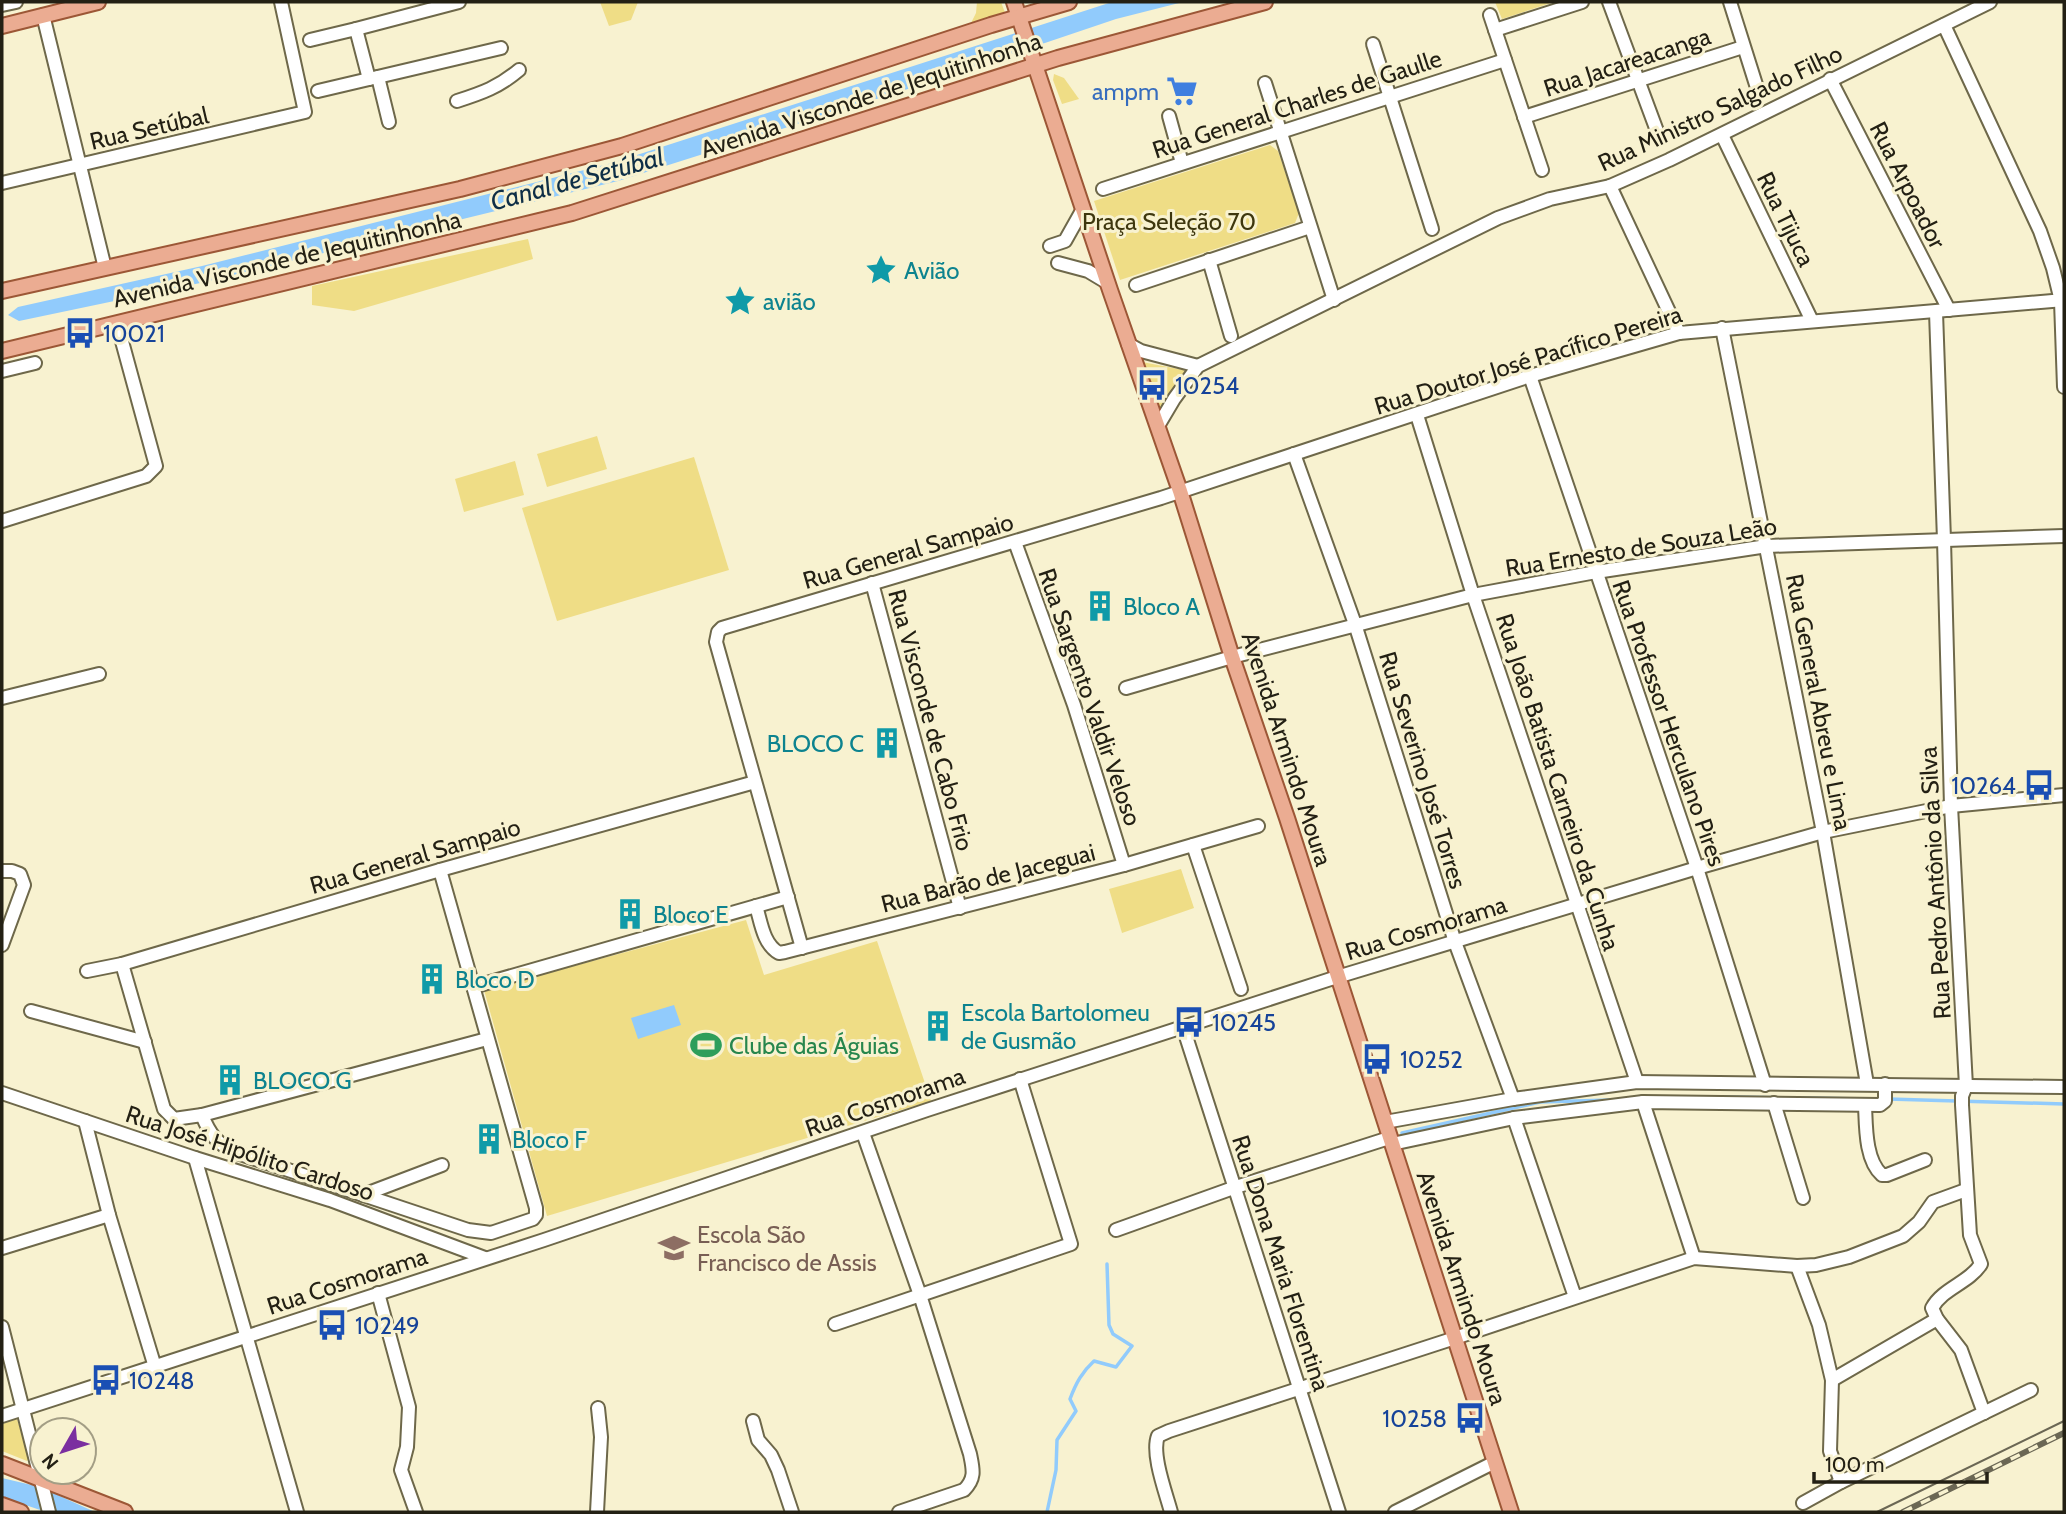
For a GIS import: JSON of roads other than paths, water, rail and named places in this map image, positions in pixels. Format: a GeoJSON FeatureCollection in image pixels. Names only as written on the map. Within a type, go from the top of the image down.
{"type":"FeatureCollection","features":[{"type":"Feature","properties":{"kind":"main road"},"geometry":{"type":"LineString","coordinates":[[2,26],[98,2]]}},
{"type":"Feature","properties":{"kind":"main road","name":"Avenida Armindo Moura"},"geometry":{"type":"LineString","coordinates":[[1014,2],[1180,491],[1511,1512]]}},
{"type":"Feature","properties":{"kind":"main road","name":"Avenida Visconde de Jequitinhonha"},"geometry":{"type":"LineString","coordinates":[[2,291],[460,189],[622,146],[1021,22],[1069,2]]}},
{"type":"Feature","properties":{"kind":"main road","name":"Avenida Visconde de Jequitinhonha"},"geometry":{"type":"LineString","coordinates":[[2,351],[572,213],[1036,65],[1265,2]]}},
{"type":"Feature","properties":{"kind":"main road"},"geometry":{"type":"LineString","coordinates":[[2,1464],[28,1476]]}},
{"type":"Feature","properties":{"kind":"main road"},"geometry":{"type":"LineString","coordinates":[[53,1486],[125,1512]]}},
{"type":"Feature","properties":{"kind":"main road"},"geometry":{"type":"LineString","coordinates":[[2,1505],[21,1512]]}},
{"type":"Feature","properties":{"kind":"street"},"geometry":{"type":"LineString","coordinates":[[2,5],[16,2]]}},
{"type":"Feature","properties":{"kind":"street","name":"Rua Setúbal"},"geometry":{"type":"LineString","coordinates":[[2,183],[305,112],[281,2]]}},
{"type":"Feature","properties":{"kind":"street"},"geometry":{"type":"LineString","coordinates":[[310,40],[356,29],[410,8],[459,2]]}},
{"type":"Feature","properties":{"kind":"street"},"geometry":{"type":"LineString","coordinates":[[1495,30],[1582,2]]}},
{"type":"Feature","properties":{"kind":"street"},"geometry":{"type":"LineString","coordinates":[[1609,2],[1660,139]]}},
{"type":"Feature","properties":{"kind":"street"},"geometry":{"type":"LineString","coordinates":[[1730,2],[1758,91]]}},
{"type":"Feature","properties":{"kind":"street","name":"Rua Ministro Salgado Filho"},"geometry":{"type":"LineString","coordinates":[[1158,426],[1198,366],[1498,218],[1550,199],[1610,186],[1722,135],[1830,79],[1990,2]]}},
{"type":"Feature","properties":{"kind":"street"},"geometry":{"type":"LineString","coordinates":[[43,15],[105,268]]}},
{"type":"Feature","properties":{"kind":"street"},"geometry":{"type":"LineString","coordinates":[[1490,15],[1542,170]]}},
{"type":"Feature","properties":{"kind":"street"},"geometry":{"type":"LineString","coordinates":[[1944,24],[2040,231],[2063,300],[2064,387]]}},
{"type":"Feature","properties":{"kind":"street"},"geometry":{"type":"LineString","coordinates":[[356,29],[389,122]]}},
{"type":"Feature","properties":{"kind":"street"},"geometry":{"type":"LineString","coordinates":[[1373,44],[1433,229]]}},
{"type":"Feature","properties":{"kind":"street","name":"Rua Jacareacanga"},"geometry":{"type":"LineString","coordinates":[[1524,117],[1743,47]]}},
{"type":"Feature","properties":{"kind":"street"},"geometry":{"type":"LineString","coordinates":[[318,91],[501,48]]}},
{"type":"Feature","properties":{"kind":"street","name":"Rua General Charles de Gaulle"},"geometry":{"type":"LineString","coordinates":[[1103,189],[1505,60]]}},
{"type":"Feature","properties":{"kind":"street"},"geometry":{"type":"LineString","coordinates":[[457,101],[489,92],[519,70]]}},
{"type":"Feature","properties":{"kind":"street","name":"Rua Arpoador"},"geometry":{"type":"LineString","coordinates":[[1830,79],[1949,310]]}},
{"type":"Feature","properties":{"kind":"street"},"geometry":{"type":"LineString","coordinates":[[1265,83],[1334,300]]}},
{"type":"Feature","properties":{"kind":"street"},"geometry":{"type":"LineString","coordinates":[[1169,116],[1182,163]]}},
{"type":"Feature","properties":{"kind":"street","name":"Rua Tijuca"},"geometry":{"type":"LineString","coordinates":[[1722,135],[1812,321]]}},
{"type":"Feature","properties":{"kind":"street"},"geometry":{"type":"LineString","coordinates":[[1610,186],[1679,332]]}},
{"type":"Feature","properties":{"kind":"street"},"geometry":{"type":"LineString","coordinates":[[1083,209],[1065,241],[1064,264],[1088,271],[1108,283]]}},
{"type":"Feature","properties":{"kind":"street"},"geometry":{"type":"LineString","coordinates":[[1136,285],[1310,227]]}},
{"type":"Feature","properties":{"kind":"street"},"geometry":{"type":"LineString","coordinates":[[1050,246],[1065,241]]}},
{"type":"Feature","properties":{"kind":"street"},"geometry":{"type":"LineString","coordinates":[[1209,260],[1231,336]]}},
{"type":"Feature","properties":{"kind":"street","name":"Rua Doutor José Pacífico Pereira"},"geometry":{"type":"LineString","coordinates":[[1180,491],[1530,376],[1679,332],[2063,300]]}},
{"type":"Feature","properties":{"kind":"street","name":"Rua Pedro Antônio da Silva"},"geometry":{"type":"LineString","coordinates":[[1936,312],[1966,1190],[1970,1235],[1981,1264],[1976,1271],[1933,1304],[1932,1312],[1937,1319]]}},
{"type":"Feature","properties":{"kind":"street"},"geometry":{"type":"LineString","coordinates":[[2,521],[146,476],[156,466],[117,323]]}},
{"type":"Feature","properties":{"kind":"street","name":"Rua General Abreu e Lima"},"geometry":{"type":"LineString","coordinates":[[1722,328],[1823,832],[1867,1084]]}},
{"type":"Feature","properties":{"kind":"street"},"geometry":{"type":"LineString","coordinates":[[1128,344],[1141,351],[1198,366]]}},
{"type":"Feature","properties":{"kind":"street"},"geometry":{"type":"LineString","coordinates":[[2,370],[35,363]]}},
{"type":"Feature","properties":{"kind":"street","name":"Rua Professor Herculano Pires"},"geometry":{"type":"LineString","coordinates":[[1530,376],[1697,868],[1765,1085]]}},
{"type":"Feature","properties":{"kind":"street","name":"Rua João Batista Carneiro da Cunha"},"geometry":{"type":"LineString","coordinates":[[1417,415],[1473,594],[1637,1082]]}},
{"type":"Feature","properties":{"kind":"street","name":"Rua Severino José Torres"},"geometry":{"type":"LineString","coordinates":[[1294,454],[1355,624],[1455,942],[1513,1099]]}},
{"type":"Feature","properties":{"kind":"street","name":"Rua General Sampaio"},"geometry":{"type":"LineString","coordinates":[[802,948],[716,642],[718,632],[722,628],[1180,491]]}},
{"type":"Feature","properties":{"kind":"street","name":"Rua Ernesto de Souza Leão"},"geometry":{"type":"LineString","coordinates":[[1126,688],[1232,657],[1473,594],[1596,572],[1767,546],[2064,536]]}},
{"type":"Feature","properties":{"kind":"street","name":"Rua Sargento Valdir Veloso"},"geometry":{"type":"LineString","coordinates":[[1015,542],[1074,705],[1124,865]]}},
{"type":"Feature","properties":{"kind":"street","name":"Rua Visconde de Cabo Frio"},"geometry":{"type":"LineString","coordinates":[[872,583],[960,908]]}},
{"type":"Feature","properties":{"kind":"street"},"geometry":{"type":"LineString","coordinates":[[2,698],[99,674]]}},
{"type":"Feature","properties":{"kind":"street","name":"Rua General Sampaio"},"geometry":{"type":"LineString","coordinates":[[88,971],[121,964],[440,870],[755,782]]}},
{"type":"Feature","properties":{"kind":"street","name":"Rua Cosmorama"},"geometry":{"type":"LineString","coordinates":[[2,1416],[1020,1079],[1337,976],[1576,904],[1823,832],[1951,806],[2064,795]]}},
{"type":"Feature","properties":{"kind":"street","name":"Rua Barão de Jaceguai"},"geometry":{"type":"LineString","coordinates":[[756,906],[765,936],[771,947],[779,953],[1124,865],[1258,826]]}},
{"type":"Feature","properties":{"kind":"street"},"geometry":{"type":"LineString","coordinates":[[1193,845],[1241,989]]}},
{"type":"Feature","properties":{"kind":"street"},"geometry":{"type":"LineString","coordinates":[[202,1115],[211,1136],[222,1146],[476,1232],[491,1233],[528,1222],[536,1215],[440,870]]}},
{"type":"Feature","properties":{"kind":"street"},"geometry":{"type":"LineString","coordinates":[[2,871],[19,874],[23,885],[2,945]]}},
{"type":"Feature","properties":{"kind":"street"},"geometry":{"type":"LineString","coordinates":[[473,987],[788,897]]}},
{"type":"Feature","properties":{"kind":"street"},"geometry":{"type":"LineString","coordinates":[[121,964],[164,1109],[169,1116],[180,1119],[487,1039]]}},
{"type":"Feature","properties":{"kind":"street"},"geometry":{"type":"LineString","coordinates":[[32,1011],[145,1042]]}},
{"type":"Feature","properties":{"kind":"street","name":"Rua Dona Maria Florentina"},"geometry":{"type":"LineString","coordinates":[[1183,1027],[1339,1512]]}},
{"type":"Feature","properties":{"kind":"street"},"geometry":{"type":"LineString","coordinates":[[835,1324],[1071,1244],[1020,1079]]}},
{"type":"Feature","properties":{"kind":"street"},"geometry":{"type":"LineString","coordinates":[[1385,1122],[1513,1099],[1637,1082],[1867,1084],[1885,1092],[1963,1096],[2064,1087]]}},
{"type":"Feature","properties":{"kind":"street"},"geometry":{"type":"LineString","coordinates":[[1116,1230],[1236,1187],[1391,1141],[1514,1118],[1643,1102],[1880,1105],[1885,1092]]}},
{"type":"Feature","properties":{"kind":"street","name":"Rua José Hipólito Cardoso"},"geometry":{"type":"LineString","coordinates":[[2,1093],[330,1200],[485,1258]]}},
{"type":"Feature","properties":{"kind":"street"},"geometry":{"type":"LineString","coordinates":[[1643,1102],[1694,1258]]}},
{"type":"Feature","properties":{"kind":"street"},"geometry":{"type":"LineString","coordinates":[[1774,1103],[1803,1198]]}},
{"type":"Feature","properties":{"kind":"street"},"geometry":{"type":"LineString","coordinates":[[1865,1105],[1866,1127],[1877,1171],[1888,1175],[1925,1160]]}},
{"type":"Feature","properties":{"kind":"street"},"geometry":{"type":"LineString","coordinates":[[1514,1118],[1575,1297]]}},
{"type":"Feature","properties":{"kind":"street"},"geometry":{"type":"LineString","coordinates":[[85,1121],[109,1215],[155,1367]]}},
{"type":"Feature","properties":{"kind":"street"},"geometry":{"type":"LineString","coordinates":[[863,1133],[920,1295],[974,1473],[970,1484],[964,1490],[899,1512]]}},
{"type":"Feature","properties":{"kind":"street"},"geometry":{"type":"LineString","coordinates":[[195,1157],[297,1512]]}},
{"type":"Feature","properties":{"kind":"street"},"geometry":{"type":"LineString","coordinates":[[363,1195],[443,1165]]}},
{"type":"Feature","properties":{"kind":"street"},"geometry":{"type":"LineString","coordinates":[[1171,1512],[1159,1468],[1156,1442],[1158,1436],[1694,1258],[1797,1266],[1834,1262],[1909,1232],[1933,1202],[1966,1190]]}},
{"type":"Feature","properties":{"kind":"street"},"geometry":{"type":"LineString","coordinates":[[2,1248],[109,1215]]}},
{"type":"Feature","properties":{"kind":"street"},"geometry":{"type":"LineString","coordinates":[[1797,1266],[1819,1325],[1832,1380],[1830,1451],[1841,1482]]}},
{"type":"Feature","properties":{"kind":"street"},"geometry":{"type":"LineString","coordinates":[[378,1293],[408,1401],[407,1447],[401,1470],[416,1512]]}},
{"type":"Feature","properties":{"kind":"street"},"geometry":{"type":"LineString","coordinates":[[1832,1380],[1937,1319],[1961,1350],[1984,1413]]}},
{"type":"Feature","properties":{"kind":"street"},"geometry":{"type":"LineString","coordinates":[[2,1327],[28,1429]]}},
{"type":"Feature","properties":{"kind":"street"},"geometry":{"type":"LineString","coordinates":[[1803,1503],[2031,1390]]}},
{"type":"Feature","properties":{"kind":"street"},"geometry":{"type":"LineString","coordinates":[[597,1512],[601,1437],[598,1408]]}},
{"type":"Feature","properties":{"kind":"street"},"geometry":{"type":"LineString","coordinates":[[752,1421],[758,1440],[771,1455],[778,1470],[792,1512]]}},
{"type":"Feature","properties":{"kind":"street"},"geometry":{"type":"LineString","coordinates":[[1395,1512],[1495,1462]]}},
{"type":"Feature","properties":{"kind":"street"},"geometry":{"type":"LineString","coordinates":[[43,1486],[49,1512]]}},
{"type":"Feature","properties":{"kind":"water","name":"Canal de Setúbal"},"geometry":{"type":"Polygon","coordinates":[[[1112,2],[1183,2],[1116,19],[911,88],[618,181],[205,282],[19,321],[8,315],[18,307],[202,266],[612,163],[1112,2]]]}},
{"type":"Feature","properties":{"kind":"water"},"geometry":{"type":"Polygon","coordinates":[[[674,1005],[681,1025],[638,1039],[631,1018],[674,1005]]]}},
{"type":"Feature","properties":{"kind":"water"},"geometry":{"type":"Polygon","coordinates":[[[2,1478],[40,1487],[95,1512],[46,1512],[2,1497],[2,1478]]]}},
{"type":"Feature","properties":{"kind":"waterway"},"geometry":{"type":"LineString","coordinates":[[1720,1097],[1866,1099]]}},
{"type":"Feature","properties":{"kind":"waterway"},"geometry":{"type":"LineString","coordinates":[[1888,1099],[2064,1104]]}},
{"type":"Feature","properties":{"kind":"waterway"},"geometry":{"type":"LineString","coordinates":[[1402,1133],[1540,1102],[1611,1100]]}},
{"type":"Feature","properties":{"kind":"waterway"},"geometry":{"type":"LineString","coordinates":[[1047,1512],[1056,1470],[1057,1440],[1076,1411],[1070,1399],[1077,1383],[1094,1361],[1116,1367],[1132,1346],[1113,1334],[1109,1325],[1107,1264]]}},
{"type":"Feature","properties":{"kind":"tram line"},"geometry":{"type":"LineString","coordinates":[[1877,1512],[2064,1421]]}},
{"type":"Feature","properties":{"kind":"railway"},"geometry":{"type":"LineString","coordinates":[[1903,1512],[2064,1433]]}},
{"type":"Feature","properties":{"kind":"place","name":"ampm"},"geometry":{"type":"Point","coordinates":[1182,91]}},
{"type":"Feature","properties":{"kind":"place","name":"Avião"},"geometry":{"type":"Point","coordinates":[881,270]}},
{"type":"Feature","properties":{"kind":"place","name":"avião"},"geometry":{"type":"Point","coordinates":[740,301]}},
{"type":"Feature","properties":{"kind":"place","name":"10021"},"geometry":{"type":"Point","coordinates":[80,333]}},
{"type":"Feature","properties":{"kind":"place","name":"10254"},"geometry":{"type":"Point","coordinates":[1152,385]}},
{"type":"Feature","properties":{"kind":"place","name":"Bloco A"},"geometry":{"type":"Point","coordinates":[1100,606]}},
{"type":"Feature","properties":{"kind":"place","name":"BLOCO C"},"geometry":{"type":"Point","coordinates":[887,743]}},
{"type":"Feature","properties":{"kind":"place","name":"10264"},"geometry":{"type":"Point","coordinates":[2039,785]}},
{"type":"Feature","properties":{"kind":"place","name":"Bloco E"},"geometry":{"type":"Point","coordinates":[630,914]}},
{"type":"Feature","properties":{"kind":"place","name":"Bloco D"},"geometry":{"type":"Point","coordinates":[432,979]}},
{"type":"Feature","properties":{"kind":"place","name":"10245"},"geometry":{"type":"Point","coordinates":[1189,1022]}},
{"type":"Feature","properties":{"kind":"place","name":"Escola Bartolomeu de Gusmão"},"geometry":{"type":"Point","coordinates":[938,1026]}},
{"type":"Feature","properties":{"kind":"place","name":"Clube das Águias"},"geometry":{"type":"Point","coordinates":[706,1045]}},
{"type":"Feature","properties":{"kind":"place","name":"10252"},"geometry":{"type":"Point","coordinates":[1377,1059]}},
{"type":"Feature","properties":{"kind":"place","name":"BLOCO G"},"geometry":{"type":"Point","coordinates":[230,1080]}},
{"type":"Feature","properties":{"kind":"place","name":"Bloco F"},"geometry":{"type":"Point","coordinates":[489,1139]}},
{"type":"Feature","properties":{"kind":"place","name":"Escola São Francisco de Assis"},"geometry":{"type":"Point","coordinates":[674,1248]}},
{"type":"Feature","properties":{"kind":"place","name":"10249"},"geometry":{"type":"Point","coordinates":[332,1325]}},
{"type":"Feature","properties":{"kind":"place","name":"10248"},"geometry":{"type":"Point","coordinates":[106,1380]}},
{"type":"Feature","properties":{"kind":"place","name":"10258"},"geometry":{"type":"Point","coordinates":[1470,1418]}},
{"type":"Feature","properties":{"kind":"park label","name":"Praça Seleção 70"},"geometry":{"type":"Point","coordinates":[1169,221]}}]}
